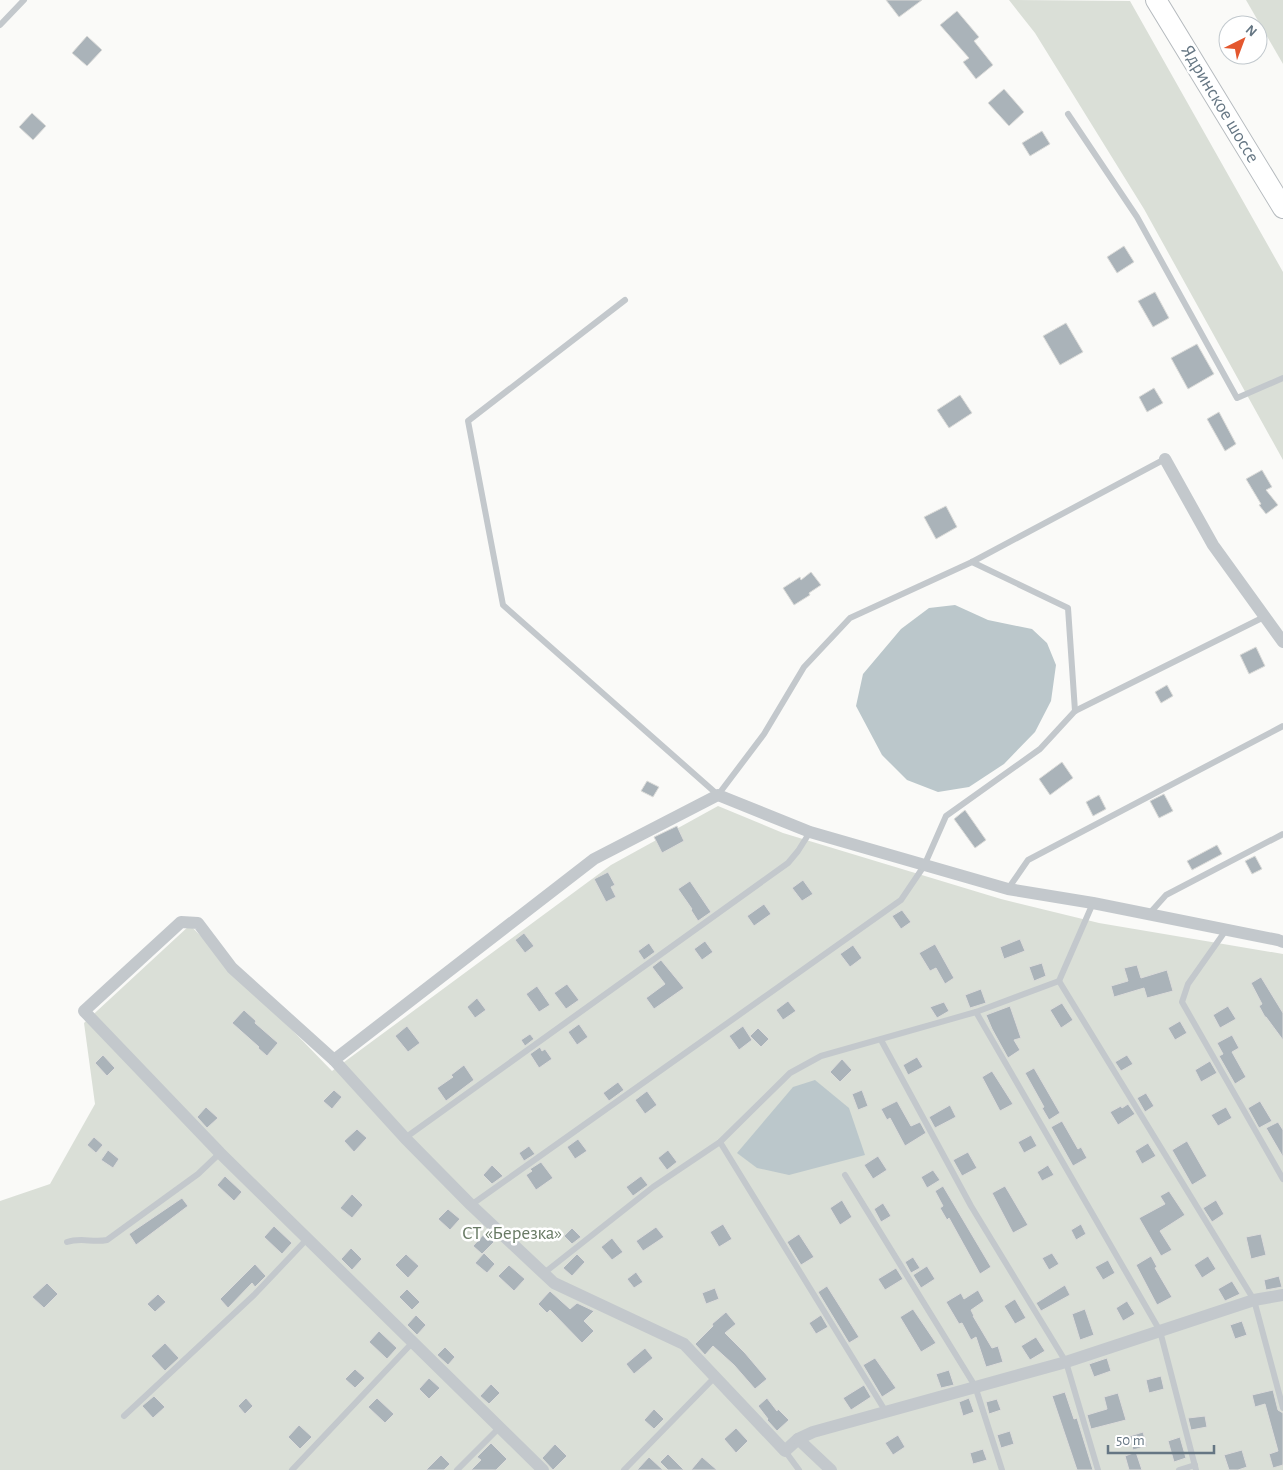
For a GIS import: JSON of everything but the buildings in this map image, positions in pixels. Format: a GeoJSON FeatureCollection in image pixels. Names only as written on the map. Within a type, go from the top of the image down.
{"type":"FeatureCollection","features":[{"type":"Feature","properties":{"kind":"main road","name":"Ядринское шоссе"},"geometry":{"type":"LineString","coordinates":[[1156,0],[1283,208]]}},
{"type":"Feature","properties":{"kind":"street"},"geometry":{"type":"LineString","coordinates":[[1165,459],[1213,545],[1283,642]]}},
{"type":"Feature","properties":{"kind":"street"},"geometry":{"type":"LineString","coordinates":[[334,1060],[594,859],[718,795],[810,832],[1008,889],[1093,903],[1283,942]]}},
{"type":"Feature","properties":{"kind":"street"},"geometry":{"type":"LineString","coordinates":[[543,1470],[220,1153],[84,1011],[181,922],[198,923],[232,968],[334,1060],[404,1138],[471,1205],[554,1283],[684,1344],[785,1451],[798,1439],[813,1432],[1066,1362],[1254,1300],[1283,1295]]}},
{"type":"Feature","properties":{"kind":"street"},"geometry":{"type":"LineString","coordinates":[[798,1439],[831,1470]]}},
{"type":"Feature","properties":{"kind":"lane"},"geometry":{"type":"LineString","coordinates":[[0,24],[24,0]]}},
{"type":"Feature","properties":{"kind":"lane"},"geometry":{"type":"LineString","coordinates":[[1068,114],[1137,217],[1237,398],[1283,378]]}},
{"type":"Feature","properties":{"kind":"lane"},"geometry":{"type":"LineString","coordinates":[[625,300],[468,421],[503,605],[718,795],[764,734],[804,667],[850,618],[972,562],[1165,459]]}},
{"type":"Feature","properties":{"kind":"lane"},"geometry":{"type":"LineString","coordinates":[[972,562],[1068,608],[1075,710]]}},
{"type":"Feature","properties":{"kind":"lane"},"geometry":{"type":"LineString","coordinates":[[471,1205],[901,900],[924,866],[946,816],[1040,748],[1075,710],[1266,616]]}},
{"type":"Feature","properties":{"kind":"lane"},"geometry":{"type":"LineString","coordinates":[[1008,889],[1028,860],[1283,726]]}},
{"type":"Feature","properties":{"kind":"lane"},"geometry":{"type":"LineString","coordinates":[[404,1138],[788,863],[810,832]]}},
{"type":"Feature","properties":{"kind":"lane"},"geometry":{"type":"LineString","coordinates":[[1149,914],[1166,895],[1283,834]]}},
{"type":"Feature","properties":{"kind":"lane"},"geometry":{"type":"LineString","coordinates":[[544,1273],[653,1187],[720,1142],[790,1073],[820,1056],[976,1012],[1059,981],[1093,903]]}},
{"type":"Feature","properties":{"kind":"lane"},"geometry":{"type":"LineString","coordinates":[[1226,930],[1188,984],[1182,1002],[1283,1179]]}},
{"type":"Feature","properties":{"kind":"lane"},"geometry":{"type":"LineString","coordinates":[[1059,981],[1254,1300],[1283,1408]]}},
{"type":"Feature","properties":{"kind":"lane"},"geometry":{"type":"LineString","coordinates":[[976,1012],[1160,1331],[1195,1468],[1178,1470]]}},
{"type":"Feature","properties":{"kind":"lane"},"geometry":{"type":"LineString","coordinates":[[881,1040],[971,1206],[1066,1362],[1098,1470]]}},
{"type":"Feature","properties":{"kind":"lane"},"geometry":{"type":"LineString","coordinates":[[720,1142],[886,1412]]}},
{"type":"Feature","properties":{"kind":"lane"},"geometry":{"type":"LineString","coordinates":[[67,1242],[78,1238],[98,1242],[107,1240],[198,1174],[220,1153]]}},
{"type":"Feature","properties":{"kind":"lane"},"geometry":{"type":"LineString","coordinates":[[845,1175],[975,1386],[1002,1470]]}},
{"type":"Feature","properties":{"kind":"lane"},"geometry":{"type":"LineString","coordinates":[[124,1416],[254,1295],[308,1238]]}},
{"type":"Feature","properties":{"kind":"lane"},"geometry":{"type":"LineString","coordinates":[[292,1470],[414,1342]]}},
{"type":"Feature","properties":{"kind":"lane"},"geometry":{"type":"LineString","coordinates":[[624,1470],[715,1377]]}},
{"type":"Feature","properties":{"kind":"lane"},"geometry":{"type":"LineString","coordinates":[[457,1470],[500,1427]]}},
{"type":"Feature","properties":{"kind":"lane"},"geometry":{"type":"LineString","coordinates":[[785,1451],[800,1470]]}},
{"type":"Feature","properties":{"kind":"green space"},"geometry":{"type":"Polygon","coordinates":[[[1009,0],[1130,1],[1283,272],[1283,460],[1144,209],[1035,33],[1009,0]]]}},
{"type":"Feature","properties":{"kind":"green space"},"geometry":{"type":"Polygon","coordinates":[[[1246,0],[1283,0],[1283,64],[1268,38],[1268,15],[1255,15],[1246,0]]]}},
{"type":"Feature","properties":{"kind":"green space","name":"СТ «Березка»"},"geometry":{"type":"Polygon","coordinates":[[[718,806],[783,833],[1001,899],[1099,923],[1283,954],[1283,1470],[0,1470],[0,1201],[50,1184],[95,1104],[84,1023],[190,925],[332,1071],[611,865],[718,806]]]}},
{"type":"Feature","properties":{"kind":"shaded area"},"geometry":{"type":"Polygon","coordinates":[[[955,605],[988,620],[1032,629],[1047,643],[1056,665],[1051,701],[1035,732],[1004,764],[969,787],[938,792],[907,780],[882,755],[856,706],[863,674],[901,629],[929,608],[955,605]]]}},
{"type":"Feature","properties":{"kind":"shaded area"},"geometry":{"type":"Polygon","coordinates":[[[815,1080],[849,1108],[865,1155],[789,1175],[757,1168],[737,1153],[793,1087],[815,1080]]]}}]}
